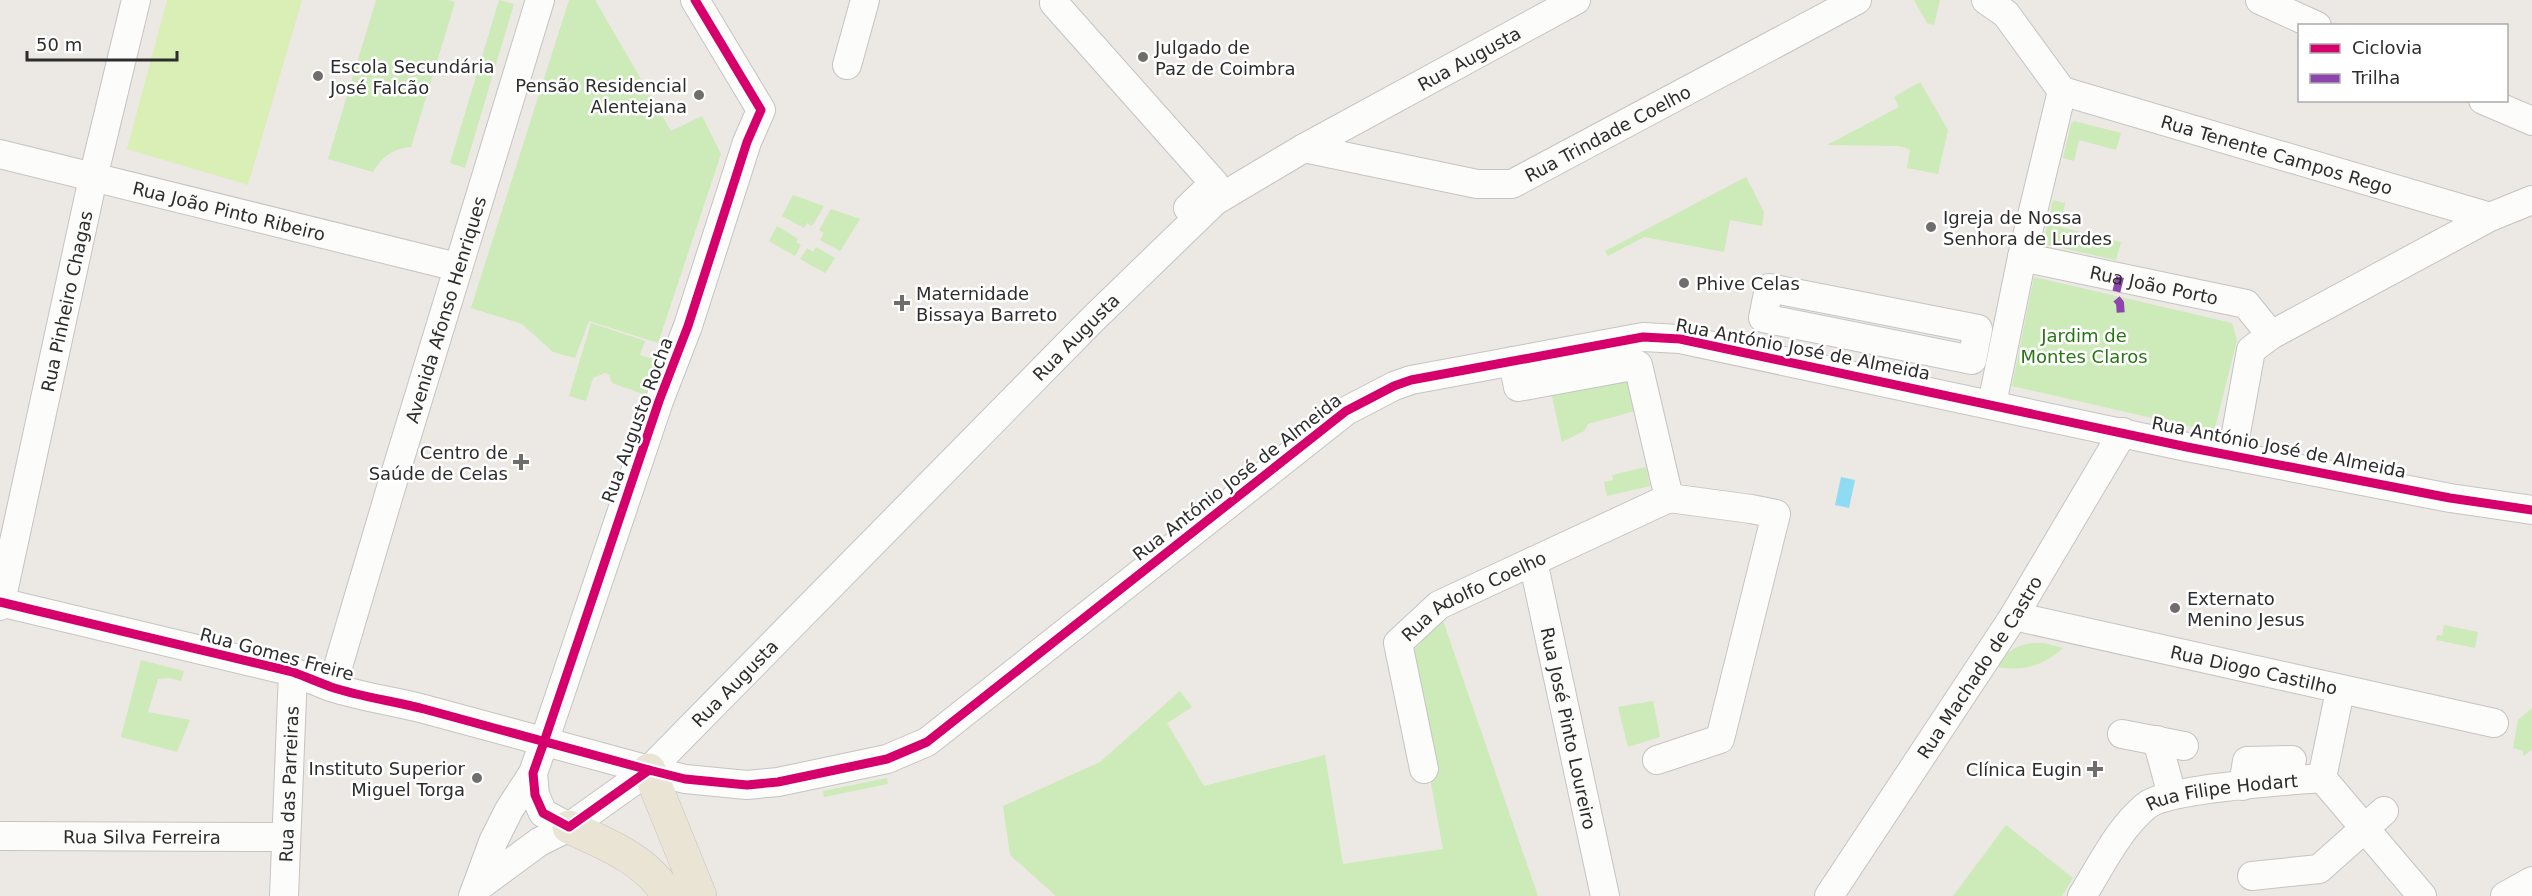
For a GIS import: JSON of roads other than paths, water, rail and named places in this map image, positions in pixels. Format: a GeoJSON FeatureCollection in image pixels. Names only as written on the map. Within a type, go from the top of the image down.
{"type":"FeatureCollection","features":[{"type":"Feature","properties":{"kind":"main road"},"geometry":{"type":"LineString","coordinates":[[643,768],[700,896]]}},
{"type":"Feature","properties":{"kind":"main road"},"geometry":{"type":"LineString","coordinates":[[569,827],[618,849],[656,878],[668,896]]}},
{"type":"Feature","properties":{"kind":"street","name":"Rua Pinheiro Chagas"},"geometry":{"type":"LineString","coordinates":[[0,604],[93,178],[136,0]]}},
{"type":"Feature","properties":{"kind":"street","name":"Avenida Afonso Henriques"},"geometry":{"type":"LineString","coordinates":[[332,687],[457,267],[540,0]]}},
{"type":"Feature","properties":{"kind":"street","name":"Rua Augusto Rocha"},"geometry":{"type":"LineString","coordinates":[[533,773],[554,732],[659,401],[688,326],[747,142],[766,116],[695,0]]}},
{"type":"Feature","properties":{"kind":"street"},"geometry":{"type":"LineString","coordinates":[[847,65],[865,0]]}},
{"type":"Feature","properties":{"kind":"street","name":"Rua Augusta"},"geometry":{"type":"LineString","coordinates":[[476,892],[539,842],[569,827],[643,768],[1093,319],[1210,196],[1304,148],[1576,0]]}},
{"type":"Feature","properties":{"kind":"street","name":"Rua Trindade Coelho"},"geometry":{"type":"LineString","coordinates":[[1304,148],[1477,184],[1512,184],[1857,0]]}},
{"type":"Feature","properties":{"kind":"street"},"geometry":{"type":"LineString","coordinates":[[1986,0],[2006,14],[2062,91],[2022,257],[1992,405]]}},
{"type":"Feature","properties":{"kind":"street"},"geometry":{"type":"LineString","coordinates":[[2260,0],[2313,24]]}},
{"type":"Feature","properties":{"kind":"street"},"geometry":{"type":"LineString","coordinates":[[1046,2],[1210,196]]}},
{"type":"Feature","properties":{"kind":"street","name":"Rua Tenente Campos Rego"},"geometry":{"type":"LineString","coordinates":[[2062,91],[2490,217]]}},
{"type":"Feature","properties":{"kind":"street"},"geometry":{"type":"LineString","coordinates":[[2488,102],[2532,121]]}},
{"type":"Feature","properties":{"kind":"street","name":"Rua João Pinto Ribeiro"},"geometry":{"type":"LineString","coordinates":[[0,154],[457,267]]}},
{"type":"Feature","properties":{"kind":"street"},"geometry":{"type":"LineString","coordinates":[[2232,455],[2251,350],[2271,335],[2490,217],[2532,200]]}},
{"type":"Feature","properties":{"kind":"street","name":"Rua João Porto"},"geometry":{"type":"LineString","coordinates":[[2022,257],[2246,304],[2271,335]]}},
{"type":"Feature","properties":{"kind":"street"},"geometry":{"type":"LineString","coordinates":[[1769,288],[1978,329],[1972,360],[1763,318],[1769,288]]}},
{"type":"Feature","properties":{"kind":"street","name":"Rua António José de Almeida"},"geometry":{"type":"LineString","coordinates":[[554,732],[643,768],[685,779],[736,784],[778,782],[887,759],[927,742],[1346,411],[1399,383],[1643,337],[1680,339],[2232,455],[2450,498],[2532,510]]}},
{"type":"Feature","properties":{"kind":"street"},"geometry":{"type":"LineString","coordinates":[[1513,361],[1518,387],[1638,365],[1669,498],[1776,514],[1720,739],[1657,760]]}},
{"type":"Feature","properties":{"kind":"street","name":"Rua Machado de Castro"},"geometry":{"type":"LineString","coordinates":[[1829,896],[2014,616],[2123,432]]}},
{"type":"Feature","properties":{"kind":"street","name":"Rua Adolfo Coelho"},"geometry":{"type":"LineString","coordinates":[[1424,769],[1398,643],[1439,605],[1669,498]]}},
{"type":"Feature","properties":{"kind":"street","name":"Rua José Pinto Loureiro"},"geometry":{"type":"LineString","coordinates":[[1533,561],[1605,896]]}},
{"type":"Feature","properties":{"kind":"street","name":"Rua Gomes Freire"},"geometry":{"type":"LineString","coordinates":[[0,604],[293,672],[332,687],[554,732]]}},
{"type":"Feature","properties":{"kind":"street","name":"Rua Diogo Castilho"},"geometry":{"type":"LineString","coordinates":[[2014,616],[2340,691],[2494,723]]}},
{"type":"Feature","properties":{"kind":"street","name":"Rua das Parreiras"},"geometry":{"type":"LineString","coordinates":[[285,896],[293,672]]}},
{"type":"Feature","properties":{"kind":"street","name":"Rua Filipe Hodart"},"geometry":{"type":"LineString","coordinates":[[2082,896],[2128,824],[2147,804],[2172,795],[2322,778],[2340,691]]}},
{"type":"Feature","properties":{"kind":"street"},"geometry":{"type":"LineString","coordinates":[[2122,734],[2170,743],[2172,795]]}},
{"type":"Feature","properties":{"kind":"street"},"geometry":{"type":"LineString","coordinates":[[2243,786],[2247,761],[2292,759]]}},
{"type":"Feature","properties":{"kind":"street"},"geometry":{"type":"LineString","coordinates":[[533,773],[535,795],[543,813],[569,827]]}},
{"type":"Feature","properties":{"kind":"street"},"geometry":{"type":"LineString","coordinates":[[476,892],[493,842],[508,810],[533,773]]}},
{"type":"Feature","properties":{"kind":"street"},"geometry":{"type":"LineString","coordinates":[[2322,778],[2375,820],[2422,896]]}},
{"type":"Feature","properties":{"kind":"street"},"geometry":{"type":"LineString","coordinates":[[2252,876],[2319,869],[2375,820]]}},
{"type":"Feature","properties":{"kind":"street","name":"Rua Silva Ferreira"},"geometry":{"type":"LineString","coordinates":[[0,836],[286,837]]}},
{"type":"Feature","properties":{"kind":"street"},"geometry":{"type":"LineString","coordinates":[[2505,896],[2532,881]]}},
{"type":"Feature","properties":{"kind":"water"},"geometry":{"type":"Polygon","coordinates":[[[1841,477],[1855,480],[1849,508],[1835,505],[1841,477]]]}},
{"type":"Feature","properties":{"kind":"place","name":"Julgado de Paz de Coimbra"},"geometry":{"type":"Point","coordinates":[1143,57]}},
{"type":"Feature","properties":{"kind":"place","name":"Escola Secundária José Falcão"},"geometry":{"type":"Point","coordinates":[318,76]}},
{"type":"Feature","properties":{"kind":"place","name":"Pensão Residencial Alentejana"},"geometry":{"type":"Point","coordinates":[699,95]}},
{"type":"Feature","properties":{"kind":"place","name":"Igreja de Nossa Senhora de Lurdes"},"geometry":{"type":"Point","coordinates":[1931,227]}},
{"type":"Feature","properties":{"kind":"place","name":"Phive Celas"},"geometry":{"type":"Point","coordinates":[1684,283]}},
{"type":"Feature","properties":{"kind":"place","name":"Maternidade Bissaya Barreto"},"geometry":{"type":"Point","coordinates":[902,303]}},
{"type":"Feature","properties":{"kind":"place","name":"Centro de Saúde de Celas"},"geometry":{"type":"Point","coordinates":[521,462]}},
{"type":"Feature","properties":{"kind":"place","name":"Externato Menino Jesus"},"geometry":{"type":"Point","coordinates":[2175,608]}},
{"type":"Feature","properties":{"kind":"place","name":"Clínica Eugin"},"geometry":{"type":"Point","coordinates":[2095,769]}},
{"type":"Feature","properties":{"kind":"place","name":"Instituto Superior Miguel Torga"},"geometry":{"type":"Point","coordinates":[477,778]}},
{"type":"Feature","properties":{"kind":"park label","name":"Jardim de Montes Claros"},"geometry":{"type":"Point","coordinates":[2084,345]}}]}
